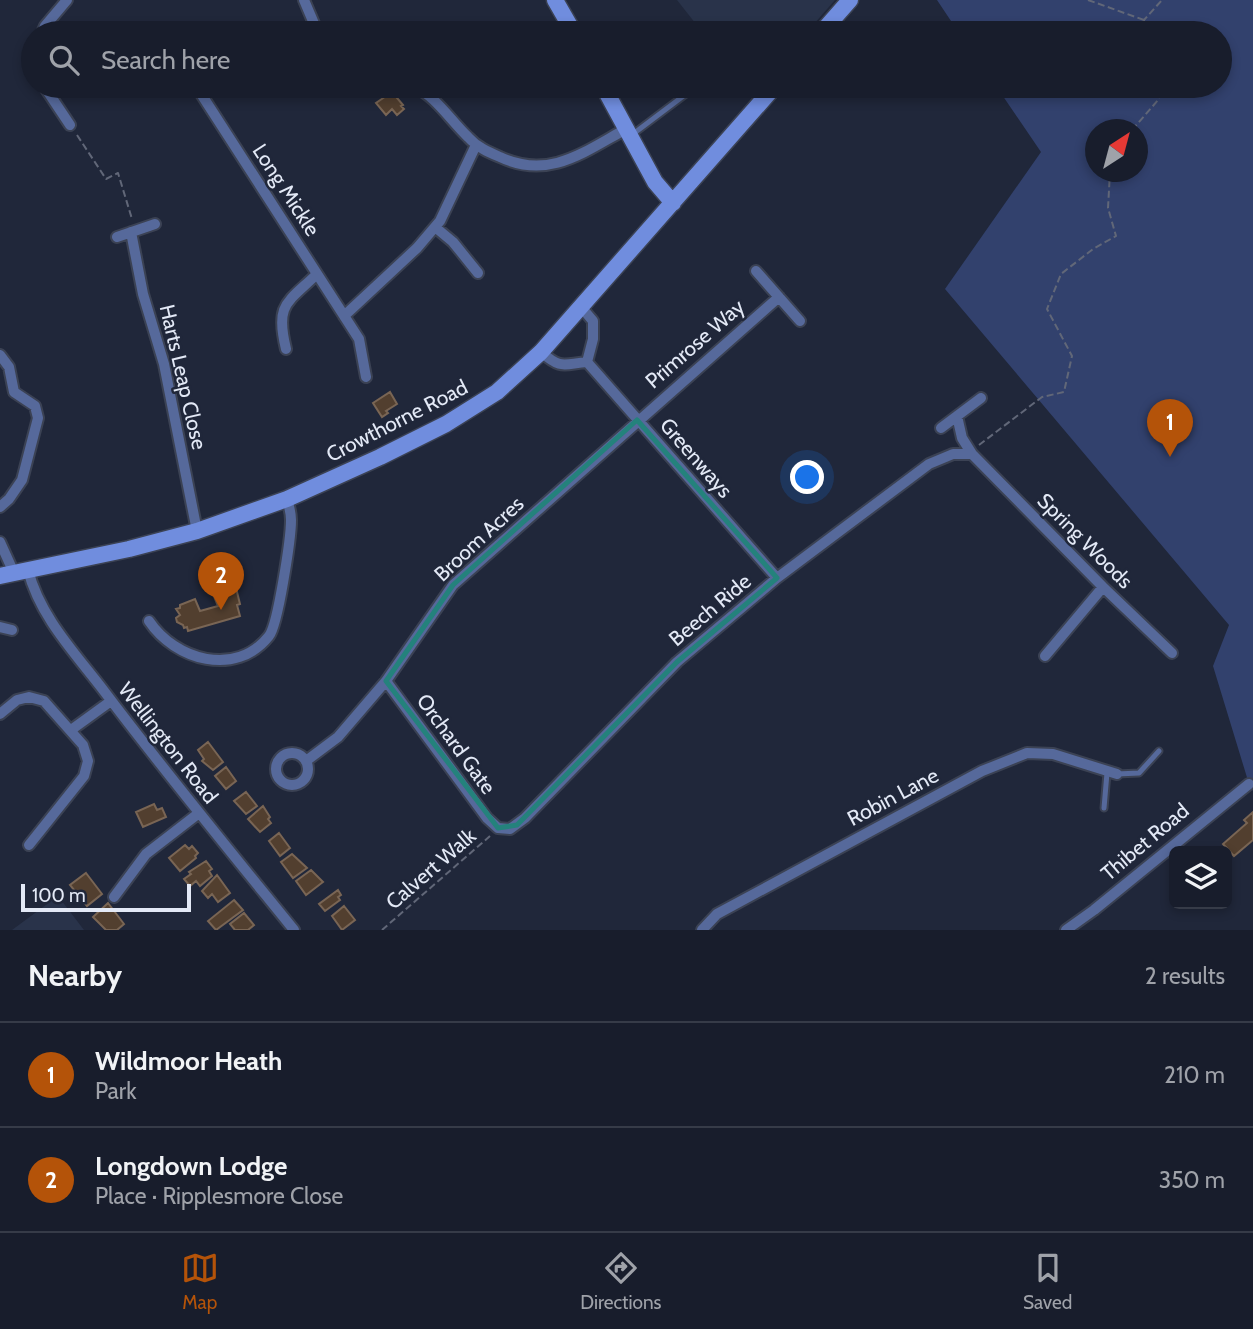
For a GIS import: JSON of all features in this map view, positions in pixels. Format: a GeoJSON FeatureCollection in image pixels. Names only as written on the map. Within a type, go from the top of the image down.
{"type":"FeatureCollection","features":[{"type":"Feature","properties":{"kind":"street"},"geometry":{"type":"LineString","coordinates":[[49,21],[67,0]]}},
{"type":"Feature","properties":{"kind":"street"},"geometry":{"type":"LineString","coordinates":[[304,0],[313,21]]}},
{"type":"Feature","properties":{"kind":"street"},"geometry":{"type":"LineString","coordinates":[[555,0],[566,21]]}},
{"type":"Feature","properties":{"kind":"street"},"geometry":{"type":"LineString","coordinates":[[832,21],[850,0]]}},
{"type":"Feature","properties":{"kind":"street"},"geometry":{"type":"LineString","coordinates":[[52,98],[70,125]]}},
{"type":"Feature","properties":{"kind":"street","name":"Long Mickle"},"geometry":{"type":"LineString","coordinates":[[204,98],[359,339],[366,377]]}},
{"type":"Feature","properties":{"kind":"street"},"geometry":{"type":"LineString","coordinates":[[432,98],[476,145],[516,164],[549,166],[573,159],[628,132]]}},
{"type":"Feature","properties":{"kind":"street"},"geometry":{"type":"LineString","coordinates":[[610,98],[656,181],[673,203]]}},
{"type":"Feature","properties":{"kind":"street","name":"Crowthorne Road"},"geometry":{"type":"LineString","coordinates":[[14,573],[129,549],[197,531],[287,499],[446,424],[497,392],[541,352],[582,308],[765,98]]}},
{"type":"Feature","properties":{"kind":"street"},"geometry":{"type":"LineString","coordinates":[[344,316],[417,248],[435,227],[476,145]]}},
{"type":"Feature","properties":{"kind":"street"},"geometry":{"type":"LineString","coordinates":[[117,237],[155,224]]}},
{"type":"Feature","properties":{"kind":"street"},"geometry":{"type":"LineString","coordinates":[[435,227],[453,242],[478,273]]}},
{"type":"Feature","properties":{"kind":"street","name":"Harts Leap Close"},"geometry":{"type":"LineString","coordinates":[[134,231],[143,294],[164,364],[197,531]]}},
{"type":"Feature","properties":{"kind":"street"},"geometry":{"type":"LineString","coordinates":[[756,271],[800,321]]}},
{"type":"Feature","properties":{"kind":"street"},"geometry":{"type":"LineString","coordinates":[[286,349],[280,324],[285,304],[317,274]]}},
{"type":"Feature","properties":{"kind":"street","name":"Primrose Way"},"geometry":{"type":"LineString","coordinates":[[638,421],[779,297]]}},
{"type":"Feature","properties":{"kind":"street"},"geometry":{"type":"LineString","coordinates":[[541,352],[562,366],[587,362],[593,339],[593,321],[582,308]]}},
{"type":"Feature","properties":{"kind":"street"},"geometry":{"type":"LineString","coordinates":[[0,355],[9,367],[14,392],[40,404],[22,480],[0,507]]}},
{"type":"Feature","properties":{"kind":"street","name":"Greenways"},"geometry":{"type":"LineString","coordinates":[[587,362],[777,578]]}},
{"type":"Feature","properties":{"kind":"street"},"geometry":{"type":"LineString","coordinates":[[941,428],[981,398]]}},
{"type":"Feature","properties":{"kind":"street","name":"Spring Woods"},"geometry":{"type":"LineString","coordinates":[[957,416],[962,438],[972,454],[1172,653]]}},
{"type":"Feature","properties":{"kind":"street","name":"Broom Acres"},"geometry":{"type":"LineString","coordinates":[[306,761],[338,737],[386,681],[453,585],[638,421]]}},
{"type":"Feature","properties":{"kind":"street"},"geometry":{"type":"LineString","coordinates":[[953,454],[962,438]]}},
{"type":"Feature","properties":{"kind":"street","name":"Beech Ride"},"geometry":{"type":"LineString","coordinates":[[498,828],[510,829],[517,825],[677,662],[777,578],[929,464],[953,454],[972,454]]}},
{"type":"Feature","properties":{"kind":"street"},"geometry":{"type":"LineString","coordinates":[[149,621],[159,636],[191,656],[220,662],[250,653],[270,635],[291,540],[291,516],[287,499]]}},
{"type":"Feature","properties":{"kind":"street","name":"Wellington Road"},"geometry":{"type":"LineString","coordinates":[[0,542],[14,573],[33,589],[47,616],[111,701],[294,930]]}},
{"type":"Feature","properties":{"kind":"street"},"geometry":{"type":"LineString","coordinates":[[1045,656],[1103,587]]}},
{"type":"Feature","properties":{"kind":"street"},"geometry":{"type":"LineString","coordinates":[[0,627],[12,631]]}},
{"type":"Feature","properties":{"kind":"street","name":"Orchard Gate"},"geometry":{"type":"LineString","coordinates":[[386,681],[487,818],[498,828]]}},
{"type":"Feature","properties":{"kind":"street"},"geometry":{"type":"LineString","coordinates":[[0,714],[18,700],[29,696],[44,701],[83,745],[88,761],[84,776],[29,845]]}},
{"type":"Feature","properties":{"kind":"street"},"geometry":{"type":"LineString","coordinates":[[71,730],[111,701]]}},
{"type":"Feature","properties":{"kind":"street","name":"Robin Lane"},"geometry":{"type":"LineString","coordinates":[[702,930],[717,914],[982,771],[1027,753],[1053,754],[1112,773]]}},
{"type":"Feature","properties":{"kind":"street","name":"Thibet Road"},"geometry":{"type":"LineString","coordinates":[[1066,930],[1249,784]]}},
{"type":"Feature","properties":{"kind":"street"},"geometry":{"type":"LineString","coordinates":[[114,897],[146,854],[199,813]]}},
{"type":"Feature","properties":{"kind":"lane"},"geometry":{"type":"LineString","coordinates":[[628,132],[680,98]]}},
{"type":"Feature","properties":{"kind":"lane"},"geometry":{"type":"LineString","coordinates":[[1104,808],[1112,773],[1139,773],[1159,751]]}},
{"type":"Feature","properties":{"kind":"path"},"geometry":{"type":"LineString","coordinates":[[1088,0],[1144,20],[1161,0]]}},
{"type":"Feature","properties":{"kind":"path"},"geometry":{"type":"LineString","coordinates":[[1142,119],[1159,98]]}},
{"type":"Feature","properties":{"kind":"path"},"geometry":{"type":"LineString","coordinates":[[70,125],[106,179],[118,173],[134,231]]}},
{"type":"Feature","properties":{"kind":"path"},"geometry":{"type":"LineString","coordinates":[[972,454],[976,447],[1042,397],[1064,393],[1072,356],[1047,309],[1061,274],[1093,249],[1116,236],[1108,208],[1109,182]]}},
{"type":"Feature","properties":{"kind":"path","name":"Calvert Walk"},"geometry":{"type":"LineString","coordinates":[[382,930],[498,828]]}},
{"type":"Feature","properties":{"kind":"highlighted area"},"geometry":{"type":"Polygon","coordinates":[[[637,420],[777,578],[677,662],[517,825],[498,828],[386,681],[453,585],[637,420]]]}},
{"type":"Feature","properties":{"kind":"shaded area"},"geometry":{"type":"Polygon","coordinates":[[[677,0],[835,0],[817,21],[694,21],[677,0]]]}},
{"type":"Feature","properties":{"kind":"shaded area"},"geometry":{"type":"Polygon","coordinates":[[[937,0],[1253,0],[1253,791],[1213,666],[1229,625],[945,289],[1041,152],[1004,98],[1232,98],[1232,21],[951,21],[937,0]]]}},
{"type":"Feature","properties":{"kind":"shaded area"},"geometry":{"type":"Polygon","coordinates":[[[58,896],[84,930],[12,930],[58,896]]]}},
{"type":"Feature","properties":{"kind":"building"},"geometry":{"type":"Polygon","coordinates":[[[383,98],[397,98],[404,109],[397,115],[392,109],[386,115],[376,103],[383,98]]]}},
{"type":"Feature","properties":{"kind":"building"},"geometry":{"type":"Polygon","coordinates":[[[390,392],[397,404],[382,417],[373,403],[390,392]]]}},
{"type":"Feature","properties":{"kind":"building"},"geometry":{"type":"Polygon","coordinates":[[[236,588],[240,616],[188,631],[187,627],[184,628],[177,622],[176,618],[180,615],[176,609],[180,608],[180,605],[195,599],[200,611],[218,606],[213,594],[236,588]]]}},
{"type":"Feature","properties":{"kind":"building"},"geometry":{"type":"Polygon","coordinates":[[[208,742],[223,762],[213,770],[202,761],[204,759],[198,750],[208,742]]]}},
{"type":"Feature","properties":{"kind":"building"},"geometry":{"type":"Polygon","coordinates":[[[226,767],[236,781],[226,789],[215,776],[226,767]]]}},
{"type":"Feature","properties":{"kind":"building"},"geometry":{"type":"Polygon","coordinates":[[[246,792],[257,806],[246,814],[234,801],[246,792]]]}},
{"type":"Feature","properties":{"kind":"building"},"geometry":{"type":"Polygon","coordinates":[[[154,804],[157,810],[162,808],[166,817],[143,827],[136,812],[154,804]]]}},
{"type":"Feature","properties":{"kind":"building"},"geometry":{"type":"Polygon","coordinates":[[[263,806],[271,823],[260,832],[248,819],[263,806]]]}},
{"type":"Feature","properties":{"kind":"building"},"geometry":{"type":"Polygon","coordinates":[[[1253,812],[1253,840],[1234,856],[1232,846],[1223,844],[1247,823],[1244,820],[1253,812]]]}},
{"type":"Feature","properties":{"kind":"building"},"geometry":{"type":"Polygon","coordinates":[[[279,833],[290,848],[280,856],[269,841],[279,833]]]}},
{"type":"Feature","properties":{"kind":"building"},"geometry":{"type":"Polygon","coordinates":[[[185,845],[189,849],[192,846],[198,853],[196,858],[180,871],[169,858],[185,845]]]}},
{"type":"Feature","properties":{"kind":"building"},"geometry":{"type":"Polygon","coordinates":[[[292,854],[307,868],[293,878],[281,862],[292,854]]]}},
{"type":"Feature","properties":{"kind":"building"},"geometry":{"type":"Polygon","coordinates":[[[206,861],[212,869],[209,871],[212,876],[200,886],[196,881],[190,886],[184,879],[191,874],[189,872],[206,861]]]}},
{"type":"Feature","properties":{"kind":"building"},"geometry":{"type":"Polygon","coordinates":[[[311,870],[323,882],[306,895],[296,881],[311,870]]]}},
{"type":"Feature","properties":{"kind":"building"},"geometry":{"type":"Polygon","coordinates":[[[86,873],[102,894],[87,906],[70,885],[86,873]]]}},
{"type":"Feature","properties":{"kind":"building"},"geometry":{"type":"Polygon","coordinates":[[[217,875],[230,893],[218,902],[212,894],[208,898],[202,891],[217,875]]]}},
{"type":"Feature","properties":{"kind":"building"},"geometry":{"type":"Polygon","coordinates":[[[338,890],[340,900],[325,911],[319,904],[338,890]]]}},
{"type":"Feature","properties":{"kind":"building"},"geometry":{"type":"Polygon","coordinates":[[[234,900],[243,910],[216,930],[208,921],[234,900]]]}},
{"type":"Feature","properties":{"kind":"building"},"geometry":{"type":"Polygon","coordinates":[[[108,903],[124,924],[117,930],[106,930],[93,917],[108,903]]]}},
{"type":"Feature","properties":{"kind":"building"},"geometry":{"type":"Polygon","coordinates":[[[344,906],[355,920],[342,930],[332,916],[344,906]]]}},
{"type":"Feature","properties":{"kind":"building"},"geometry":{"type":"Polygon","coordinates":[[[244,913],[254,925],[248,930],[235,930],[230,924],[244,913]]]}},
{"type":"Feature","properties":{"kind":"place","name":"Wildmoor Heath"},"geometry":{"type":"Point","coordinates":[1170,457]}},
{"type":"Feature","properties":{"kind":"place","name":"Longdown Lodge"},"geometry":{"type":"Point","coordinates":[221,610]}}]}
